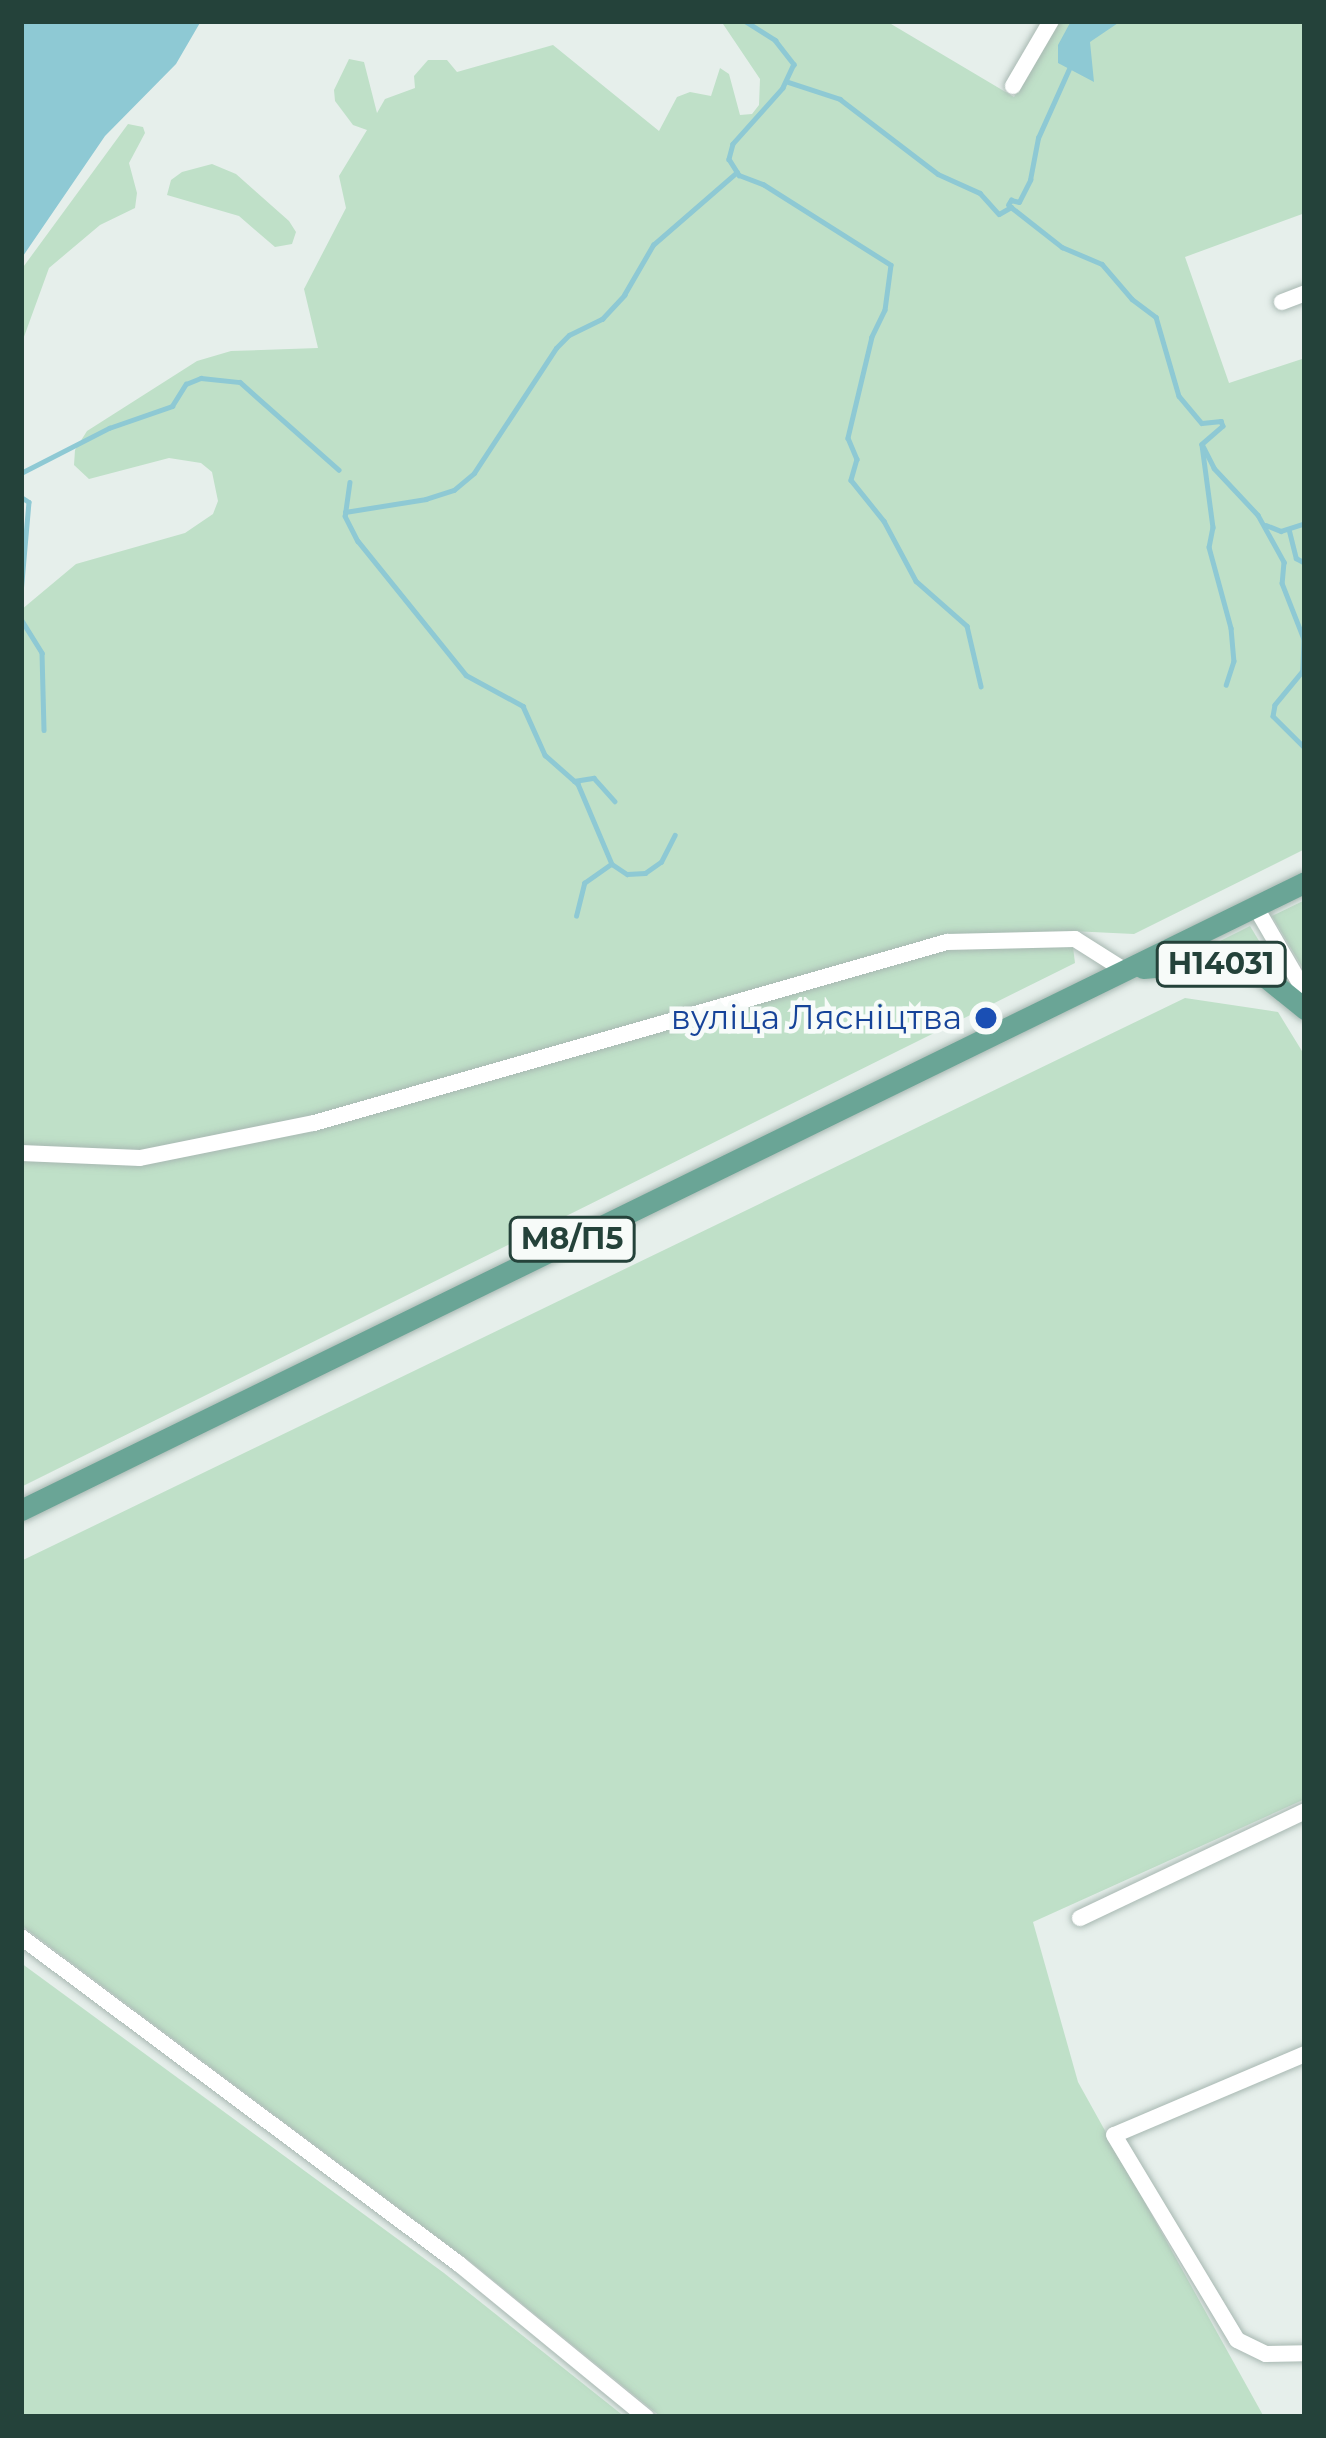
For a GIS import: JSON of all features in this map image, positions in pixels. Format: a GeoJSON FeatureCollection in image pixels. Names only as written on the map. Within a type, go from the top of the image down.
{"type":"FeatureCollection","features":[{"type":"Feature","properties":{"kind":"main road","name":"М8/П5"},"geometry":{"type":"LineString","coordinates":[[21,1510],[1305,882]]}},
{"type":"Feature","properties":{"kind":"main road","name":"Н14031"},"geometry":{"type":"LineString","coordinates":[[1124,970],[1200,963],[1242,968],[1264,976],[1305,1009]]}},
{"type":"Feature","properties":{"kind":"street"},"geometry":{"type":"LineString","coordinates":[[1013,86],[1051,21]]}},
{"type":"Feature","properties":{"kind":"street"},"geometry":{"type":"LineString","coordinates":[[1282,302],[1305,293]]}},
{"type":"Feature","properties":{"kind":"street","name":"Н14031"},"geometry":{"type":"LineString","coordinates":[[1255,906],[1305,992]]}},
{"type":"Feature","properties":{"kind":"street"},"geometry":{"type":"LineString","coordinates":[[21,1153],[140,1158],[314,1123],[765,990],[947,942],[1075,939],[1124,970]]}},
{"type":"Feature","properties":{"kind":"street"},"geometry":{"type":"LineString","coordinates":[[1080,1918],[1305,1811]]}},
{"type":"Feature","properties":{"kind":"street"},"geometry":{"type":"LineString","coordinates":[[21,1936],[459,2264],[646,2417]]}},
{"type":"Feature","properties":{"kind":"street"},"geometry":{"type":"LineString","coordinates":[[1305,2054],[1114,2134],[1237,2340],[1266,2354],[1305,2353]]}},
{"type":"Feature","properties":{"kind":"green space"},"geometry":{"type":"Polygon","coordinates":[[[721,21],[886,21],[1014,97],[1058,21],[1305,21],[1305,213],[1185,257],[1229,383],[1305,358],[1305,849],[1134,934],[1071,931],[1075,963],[21,1487],[21,610],[76,564],[185,533],[213,514],[218,501],[212,472],[201,463],[169,458],[89,479],[74,465],[75,450],[87,431],[197,361],[231,351],[318,348],[304,289],[346,208],[339,176],[367,130],[353,125],[335,101],[334,90],[349,59],[364,62],[377,113],[385,99],[415,88],[414,76],[428,60],[447,60],[457,72],[553,45],[659,131],[677,97],[690,92],[711,96],[720,68],[729,74],[740,115],[752,114],[759,105],[760,79],[721,21]]]}},
{"type":"Feature","properties":{"kind":"green space"},"geometry":{"type":"Polygon","coordinates":[[[128,124],[143,127],[145,133],[129,163],[137,193],[135,208],[100,225],[49,268],[21,345],[21,270],[128,124]]]}},
{"type":"Feature","properties":{"kind":"green space"},"geometry":{"type":"Polygon","coordinates":[[[212,164],[236,174],[289,221],[296,232],[292,244],[275,247],[239,216],[167,195],[171,180],[182,172],[212,164]]]}},
{"type":"Feature","properties":{"kind":"green space"},"geometry":{"type":"Polygon","coordinates":[[[1305,900],[1305,972],[1272,916],[1305,900]]]}},
{"type":"Feature","properties":{"kind":"green space"},"geometry":{"type":"Polygon","coordinates":[[[1250,926],[1281,977],[1200,951],[1250,926]]]}},
{"type":"Feature","properties":{"kind":"green space"},"geometry":{"type":"Polygon","coordinates":[[[1185,998],[1278,1012],[1305,1056],[1305,1799],[1033,1922],[1078,2082],[1264,2417],[661,2417],[471,2262],[21,1925],[21,1561],[1185,998]]]}},
{"type":"Feature","properties":{"kind":"green space"},"geometry":{"type":"Polygon","coordinates":[[[21,1963],[444,2273],[625,2417],[21,2417],[21,1963]]]}},
{"type":"Feature","properties":{"kind":"water"},"geometry":{"type":"Polygon","coordinates":[[[21,21],[201,21],[176,64],[105,136],[21,259],[21,21]]]}},
{"type":"Feature","properties":{"kind":"water"},"geometry":{"type":"Polygon","coordinates":[[[1071,21],[1121,21],[1090,42],[1094,82],[1058,63],[1058,45],[1071,21]]]}},
{"type":"Feature","properties":{"kind":"waterway"},"geometry":{"type":"LineString","coordinates":[[745,21],[775,40],[794,64],[783,88],[733,144],[729,159],[739,175],[763,184],[891,265],[885,310],[872,337],[848,438],[857,459],[851,480],[884,521],[916,581],[967,626],[981,686]]}},
{"type":"Feature","properties":{"kind":"waterway"},"geometry":{"type":"LineString","coordinates":[[1008,205],[1011,200],[1019,202],[1030,180],[1038,138],[1069,69]]}},
{"type":"Feature","properties":{"kind":"waterway"},"geometry":{"type":"LineString","coordinates":[[788,82],[840,99],[938,174],[980,193],[999,214],[1011,207],[1062,247],[1102,264],[1132,299],[1156,317],[1179,396],[1202,423],[1221,421],[1223,426],[1202,444],[1214,468],[1258,515],[1284,562],[1282,583],[1304,639],[1303,671],[1275,705],[1273,716],[1305,748]]}},
{"type":"Feature","properties":{"kind":"waterway"},"geometry":{"type":"LineString","coordinates":[[345,512],[426,499],[454,490],[474,473],[556,348],[569,335],[602,319],[624,295],[653,245],[737,172]]}},
{"type":"Feature","properties":{"kind":"waterway"},"geometry":{"type":"LineString","coordinates":[[21,473],[109,428],[172,406],[186,384],[201,378],[240,382],[339,470]]}},
{"type":"Feature","properties":{"kind":"waterway"},"geometry":{"type":"LineString","coordinates":[[1202,445],[1213,527],[1209,547],[1231,628],[1234,661],[1226,685]]}},
{"type":"Feature","properties":{"kind":"waterway"},"geometry":{"type":"LineString","coordinates":[[350,482],[345,516],[358,541],[466,675],[523,706],[545,755],[578,784],[612,864],[627,874],[645,873],[661,862],[675,835]]}},
{"type":"Feature","properties":{"kind":"waterway"},"geometry":{"type":"LineString","coordinates":[[21,497],[29,502],[21,593]]}},
{"type":"Feature","properties":{"kind":"waterway"},"geometry":{"type":"LineString","coordinates":[[1266,525],[1281,531],[1305,523]]}},
{"type":"Feature","properties":{"kind":"waterway"},"geometry":{"type":"LineString","coordinates":[[1289,529],[1296,558],[1305,563]]}},
{"type":"Feature","properties":{"kind":"waterway"},"geometry":{"type":"LineString","coordinates":[[21,619],[42,653],[44,730]]}},
{"type":"Feature","properties":{"kind":"waterway"},"geometry":{"type":"LineString","coordinates":[[574,781],[594,778],[615,801]]}},
{"type":"Feature","properties":{"kind":"waterway"},"geometry":{"type":"LineString","coordinates":[[576,916],[584,883],[610,865]]}},
{"type":"Feature","properties":{"kind":"place","name":"вуліца Лясніцтва"},"geometry":{"type":"Point","coordinates":[986,1018]}}]}
